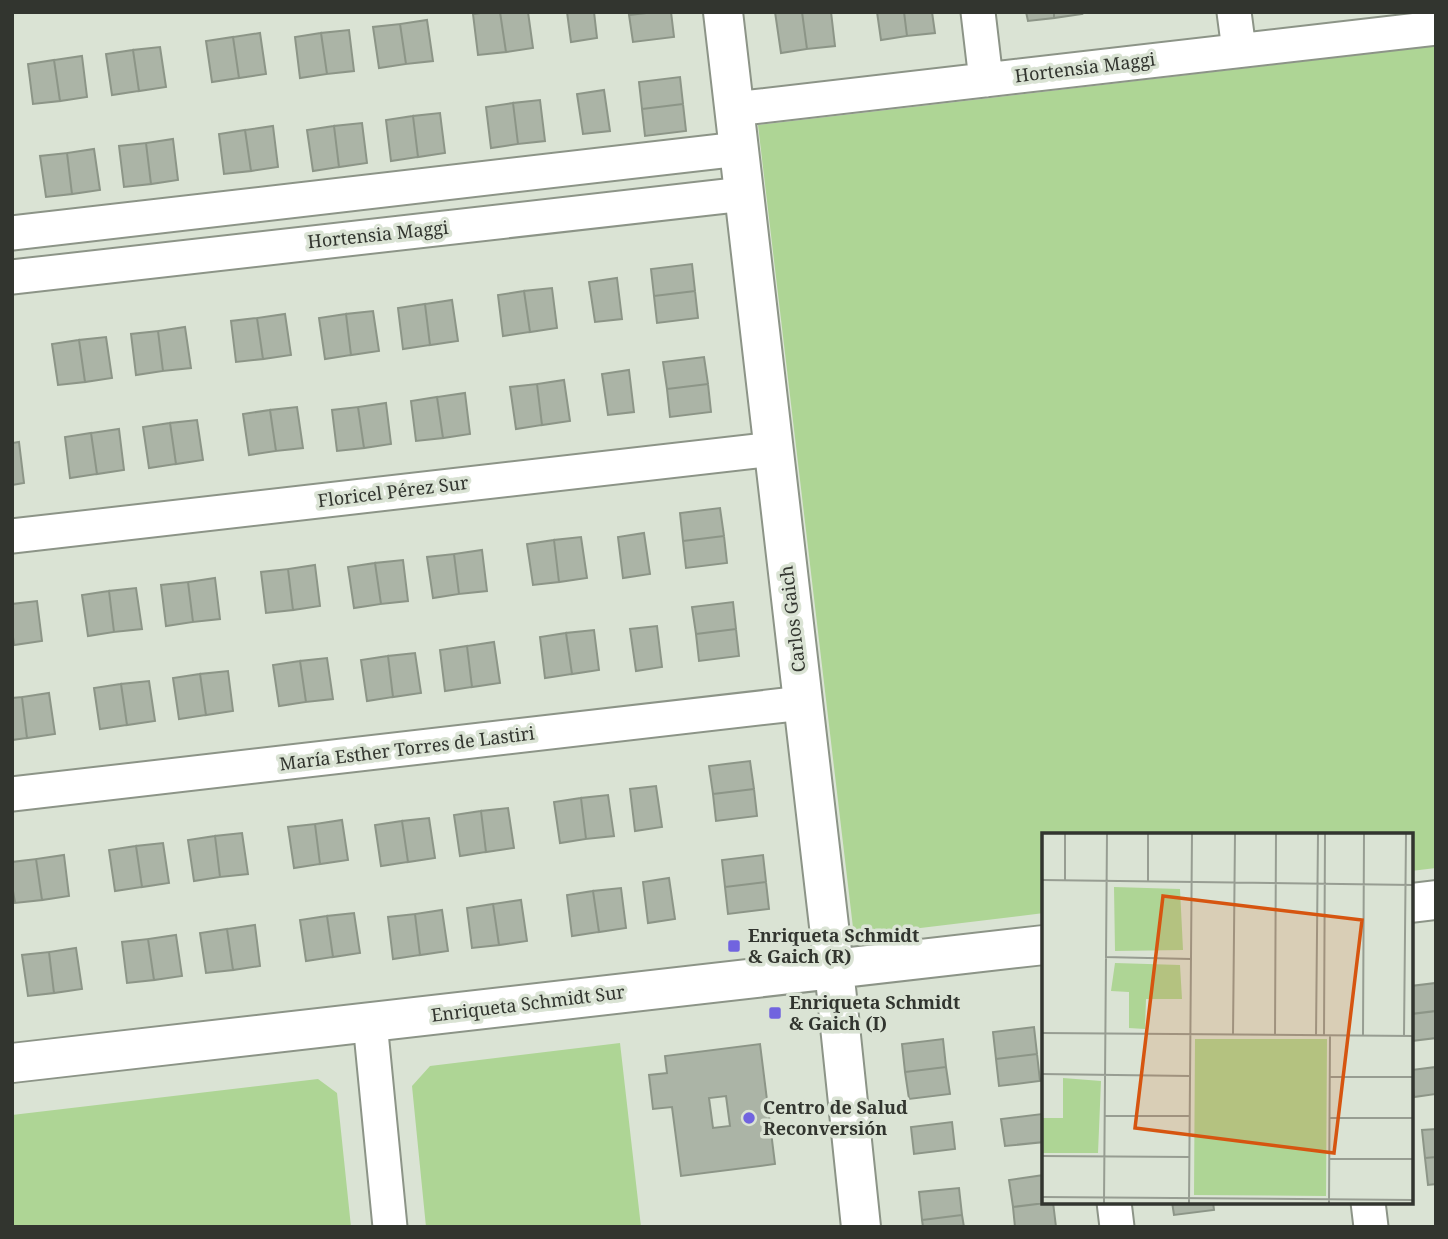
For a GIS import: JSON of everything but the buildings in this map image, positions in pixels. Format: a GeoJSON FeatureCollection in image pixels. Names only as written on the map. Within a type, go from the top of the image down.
{"type":"FeatureCollection","features":[{"type":"Feature","properties":{"kind":"street","name":"Carlos Gaich"},"geometry":{"type":"LineString","coordinates":[[723,12],[834,969],[861,1227]]}},
{"type":"Feature","properties":{"kind":"street"},"geometry":{"type":"LineString","coordinates":[[978,12],[986,80]]}},
{"type":"Feature","properties":{"kind":"street"},"geometry":{"type":"LineString","coordinates":[[1234,12],[1239,50]]}},
{"type":"Feature","properties":{"kind":"street","name":"Hortensia Maggi"},"geometry":{"type":"LineString","coordinates":[[734,109],[1436,28]]}},
{"type":"Feature","properties":{"kind":"street"},"geometry":{"type":"LineString","coordinates":[[12,233],[739,149]]}},
{"type":"Feature","properties":{"kind":"street","name":"Hortensia Maggi"},"geometry":{"type":"LineString","coordinates":[[12,277],[744,194]]}},
{"type":"Feature","properties":{"kind":"street","name":"Floricel Pérez Sur"},"geometry":{"type":"LineString","coordinates":[[12,536],[773,449]]}},
{"type":"Feature","properties":{"kind":"street","name":"María Esther Torres de Lastiri"},"geometry":{"type":"LineString","coordinates":[[12,794],[803,703]]}},
{"type":"Feature","properties":{"kind":"street"},"geometry":{"type":"LineString","coordinates":[[1413,903],[1436,900]]}},
{"type":"Feature","properties":{"kind":"street","name":"Enriqueta Schmidt Sur"},"geometry":{"type":"LineString","coordinates":[[12,1063],[1042,945]]}},
{"type":"Feature","properties":{"kind":"street"},"geometry":{"type":"LineString","coordinates":[[370,1022],[390,1227]]}},
{"type":"Feature","properties":{"kind":"street"},"geometry":{"type":"LineString","coordinates":[[1114,1204],[1117,1227]]}},
{"type":"Feature","properties":{"kind":"street"},"geometry":{"type":"LineString","coordinates":[[1368,1204],[1371,1227]]}},
{"type":"Feature","properties":{"kind":"green space"},"geometry":{"type":"Polygon","coordinates":[[[1436,46],[1436,868],[1413,871],[1413,833],[1042,833],[1042,913],[854,936],[758,125],[1436,46]]]}},
{"type":"Feature","properties":{"kind":"green space"},"geometry":{"type":"Polygon","coordinates":[[[620,1043],[641,1227],[426,1227],[412,1086],[430,1066],[620,1043]]]}},
{"type":"Feature","properties":{"kind":"green space"},"geometry":{"type":"Polygon","coordinates":[[[318,1079],[337,1093],[351,1227],[12,1227],[12,1115],[318,1079]]]}},
{"type":"Feature","properties":{"kind":"place","name":"Enriqueta Schmidt & Gaich (R)"},"geometry":{"type":"Point","coordinates":[734,946]}},
{"type":"Feature","properties":{"kind":"place","name":"Enriqueta Schmidt & Gaich (I)"},"geometry":{"type":"Point","coordinates":[775,1013]}},
{"type":"Feature","properties":{"kind":"place","name":"Centro de Salud Reconversión"},"geometry":{"type":"Point","coordinates":[749,1118]}}]}
